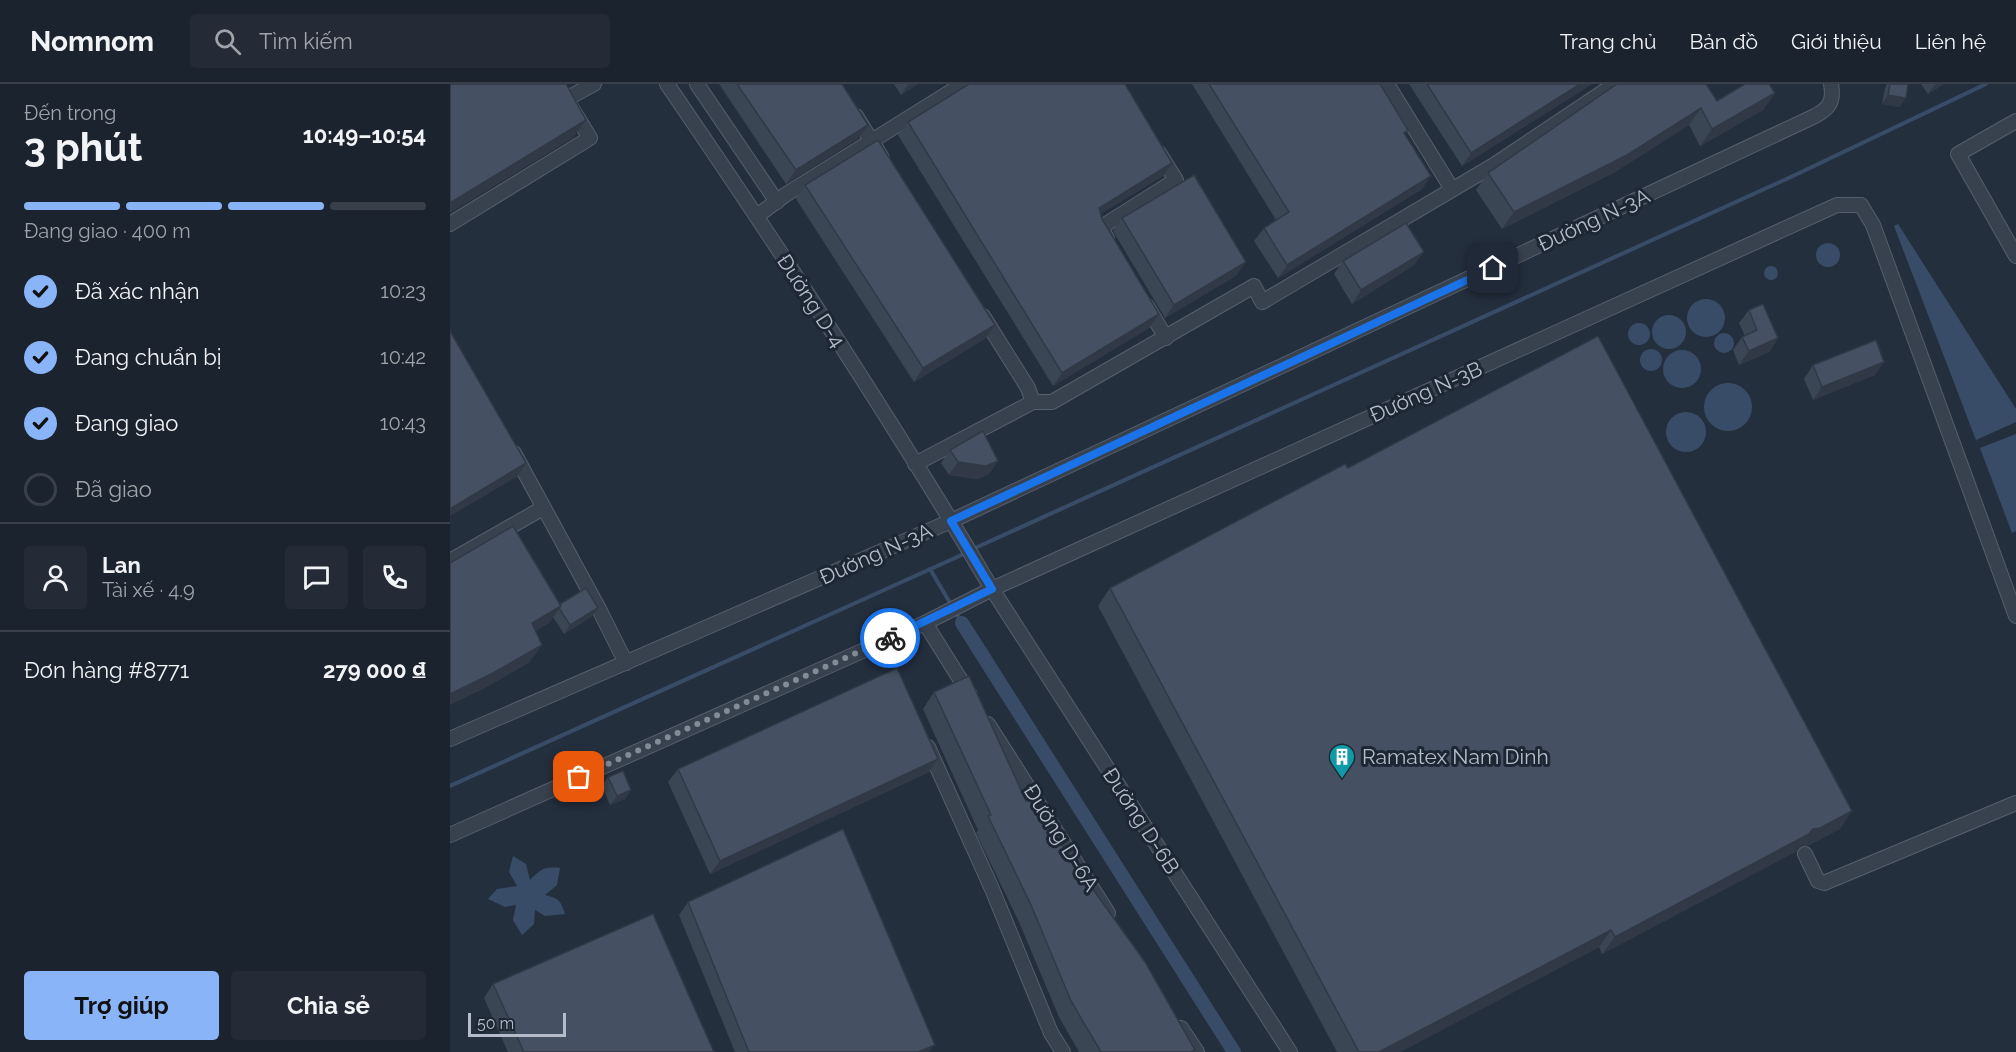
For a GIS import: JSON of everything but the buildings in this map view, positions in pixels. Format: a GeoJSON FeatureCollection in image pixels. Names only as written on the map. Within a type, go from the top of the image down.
{"type":"FeatureCollection","features":[{"type":"Feature","properties":{"kind":"street"},"geometry":{"type":"LineString","coordinates":[[450,224],[590,138],[566,99],[594,84]]}},
{"type":"Feature","properties":{"kind":"street","name":"Đường D-4"},"geometry":{"type":"LineString","coordinates":[[667,84],[757,216],[977,564]]}},
{"type":"Feature","properties":{"kind":"street"},"geometry":{"type":"LineString","coordinates":[[697,84],[777,202]]}},
{"type":"Feature","properties":{"kind":"street"},"geometry":{"type":"LineString","coordinates":[[757,216],[963,84]]}},
{"type":"Feature","properties":{"kind":"street"},"geometry":{"type":"LineString","coordinates":[[1387,84],[1452,189]]}},
{"type":"Feature","properties":{"kind":"street"},"geometry":{"type":"LineString","coordinates":[[915,464],[1034,402],[1052,402],[1254,286],[1262,302],[1494,165],[1615,84]]}},
{"type":"Feature","properties":{"kind":"street","name":"Đường N-3A"},"geometry":{"type":"LineString","coordinates":[[450,739],[951,521],[1815,116],[1830,105],[1833,85]]}},
{"type":"Feature","properties":{"kind":"street"},"geometry":{"type":"LineString","coordinates":[[846,101],[891,171]]}},
{"type":"Feature","properties":{"kind":"street"},"geometry":{"type":"LineString","coordinates":[[2016,121],[1958,154],[2016,256]]}},
{"type":"Feature","properties":{"kind":"street"},"geometry":{"type":"LineString","coordinates":[[1112,248],[1100,228],[1176,180],[1152,142]]}},
{"type":"Feature","properties":{"kind":"street","name":"Đường N-3B"},"geometry":{"type":"LineString","coordinates":[[925,623],[992,589],[1837,205],[1861,205],[1873,225],[2016,616]]}},
{"type":"Feature","properties":{"kind":"street"},"geometry":{"type":"LineString","coordinates":[[1142,298],[1166,338]]}},
{"type":"Feature","properties":{"kind":"street"},"geometry":{"type":"LineString","coordinates":[[978,309],[1028,388],[1034,402]]}},
{"type":"Feature","properties":{"kind":"street"},"geometry":{"type":"LineString","coordinates":[[506,438],[626,663]]}},
{"type":"Feature","properties":{"kind":"street"},"geometry":{"type":"LineString","coordinates":[[450,561],[543,508]]}},
{"type":"Feature","properties":{"kind":"street","name":"Đường D-6B"},"geometry":{"type":"LineString","coordinates":[[977,564],[1290,1052]]}},
{"type":"Feature","properties":{"kind":"street"},"geometry":{"type":"LineString","coordinates":[[450,835],[925,623]]}},
{"type":"Feature","properties":{"kind":"street","name":"Đường D-6A"},"geometry":{"type":"LineString","coordinates":[[925,623],[1114,922]]}},
{"type":"Feature","properties":{"kind":"street"},"geometry":{"type":"LineString","coordinates":[[921,732],[992,889],[1051,1033],[1063,1052]]}},
{"type":"Feature","properties":{"kind":"street"},"geometry":{"type":"LineString","coordinates":[[1805,854],[1818,881],[1824,883],[2016,803]]}},
{"type":"Feature","properties":{"kind":"street"},"geometry":{"type":"LineString","coordinates":[[1171,1012],[1197,1052]]}},
{"type":"Feature","properties":{"kind":"water"},"geometry":{"type":"Polygon","coordinates":[[[1898,224],[2016,409],[2016,422],[1976,440],[1894,226],[1898,224]]]}},
{"type":"Feature","properties":{"kind":"water"},"geometry":{"type":"Polygon","coordinates":[[[1823,243],[1833,243],[1840,250],[1840,260],[1833,267],[1823,267],[1816,260],[1816,250],[1823,243]]]}},
{"type":"Feature","properties":{"kind":"water"},"geometry":{"type":"Polygon","coordinates":[[[1768,266],[1774,266],[1778,273],[1774,280],[1768,280],[1764,276],[1764,270],[1768,266]]]}},
{"type":"Feature","properties":{"kind":"water"},"geometry":{"type":"Polygon","coordinates":[[[1706,299],[1719,305],[1725,318],[1719,331],[1706,337],[1693,331],[1687,318],[1693,305],[1706,299]]]}},
{"type":"Feature","properties":{"kind":"water"},"geometry":{"type":"Polygon","coordinates":[[[1669,315],[1681,320],[1686,332],[1681,344],[1669,349],[1657,344],[1652,332],[1657,320],[1669,315]]]}},
{"type":"Feature","properties":{"kind":"water"},"geometry":{"type":"Polygon","coordinates":[[[1635,323],[1643,323],[1650,330],[1650,338],[1643,345],[1635,345],[1628,338],[1628,330],[1635,323]]]}},
{"type":"Feature","properties":{"kind":"water"},"geometry":{"type":"Polygon","coordinates":[[[1724,333],[1731,336],[1734,343],[1731,350],[1724,353],[1717,350],[1714,343],[1717,336],[1724,333]]]}},
{"type":"Feature","properties":{"kind":"water"},"geometry":{"type":"Polygon","coordinates":[[[1651,349],[1659,352],[1662,360],[1659,368],[1651,371],[1643,368],[1640,360],[1643,352],[1651,349]]]}},
{"type":"Feature","properties":{"kind":"water"},"geometry":{"type":"Polygon","coordinates":[[[1682,350],[1695,356],[1701,369],[1695,382],[1682,388],[1669,382],[1663,369],[1669,356],[1682,350]]]}},
{"type":"Feature","properties":{"kind":"water"},"geometry":{"type":"Polygon","coordinates":[[[1728,383],[1745,390],[1752,407],[1745,424],[1728,431],[1711,424],[1704,407],[1711,390],[1728,383]]]}},
{"type":"Feature","properties":{"kind":"water"},"geometry":{"type":"Polygon","coordinates":[[[1686,412],[1700,418],[1706,432],[1700,446],[1686,452],[1672,446],[1666,432],[1672,418],[1686,412]]]}},
{"type":"Feature","properties":{"kind":"water"},"geometry":{"type":"Polygon","coordinates":[[[2016,434],[2016,531],[2012,533],[1980,448],[2016,434]]]}},
{"type":"Feature","properties":{"kind":"water"},"geometry":{"type":"Polygon","coordinates":[[[513,856],[526,864],[530,880],[543,870],[560,868],[557,885],[545,895],[558,900],[565,914],[545,916],[535,910],[534,924],[522,935],[513,920],[516,905],[505,907],[488,899],[497,889],[517,886],[509,872],[513,856]]]}},
{"type":"Feature","properties":{"kind":"waterway"},"geometry":{"type":"LineString","coordinates":[[973,549],[1793,176],[1986,84]]}},
{"type":"Feature","properties":{"kind":"waterway"},"geometry":{"type":"LineString","coordinates":[[450,786],[966,553]]}},
{"type":"Feature","properties":{"kind":"waterway"},"geometry":{"type":"LineString","coordinates":[[930,569],[962,623]]}},
{"type":"Feature","properties":{"kind":"waterway"},"geometry":{"type":"LineString","coordinates":[[962,623],[1234,1052]]}},
{"type":"Feature","properties":{"kind":"way so far"},"geometry":{"type":"LineString","coordinates":[[579,777],[890,638]]}},
{"type":"Feature","properties":{"kind":"place","name":"Ramatex Nam Dinh"},"geometry":{"type":"Point","coordinates":[1342,780]}},
{"type":"Feature","properties":{"kind":"route"},"geometry":{"type":"LineString","coordinates":[[890,638],[992,589],[951,521],[1493,268]]}}]}
